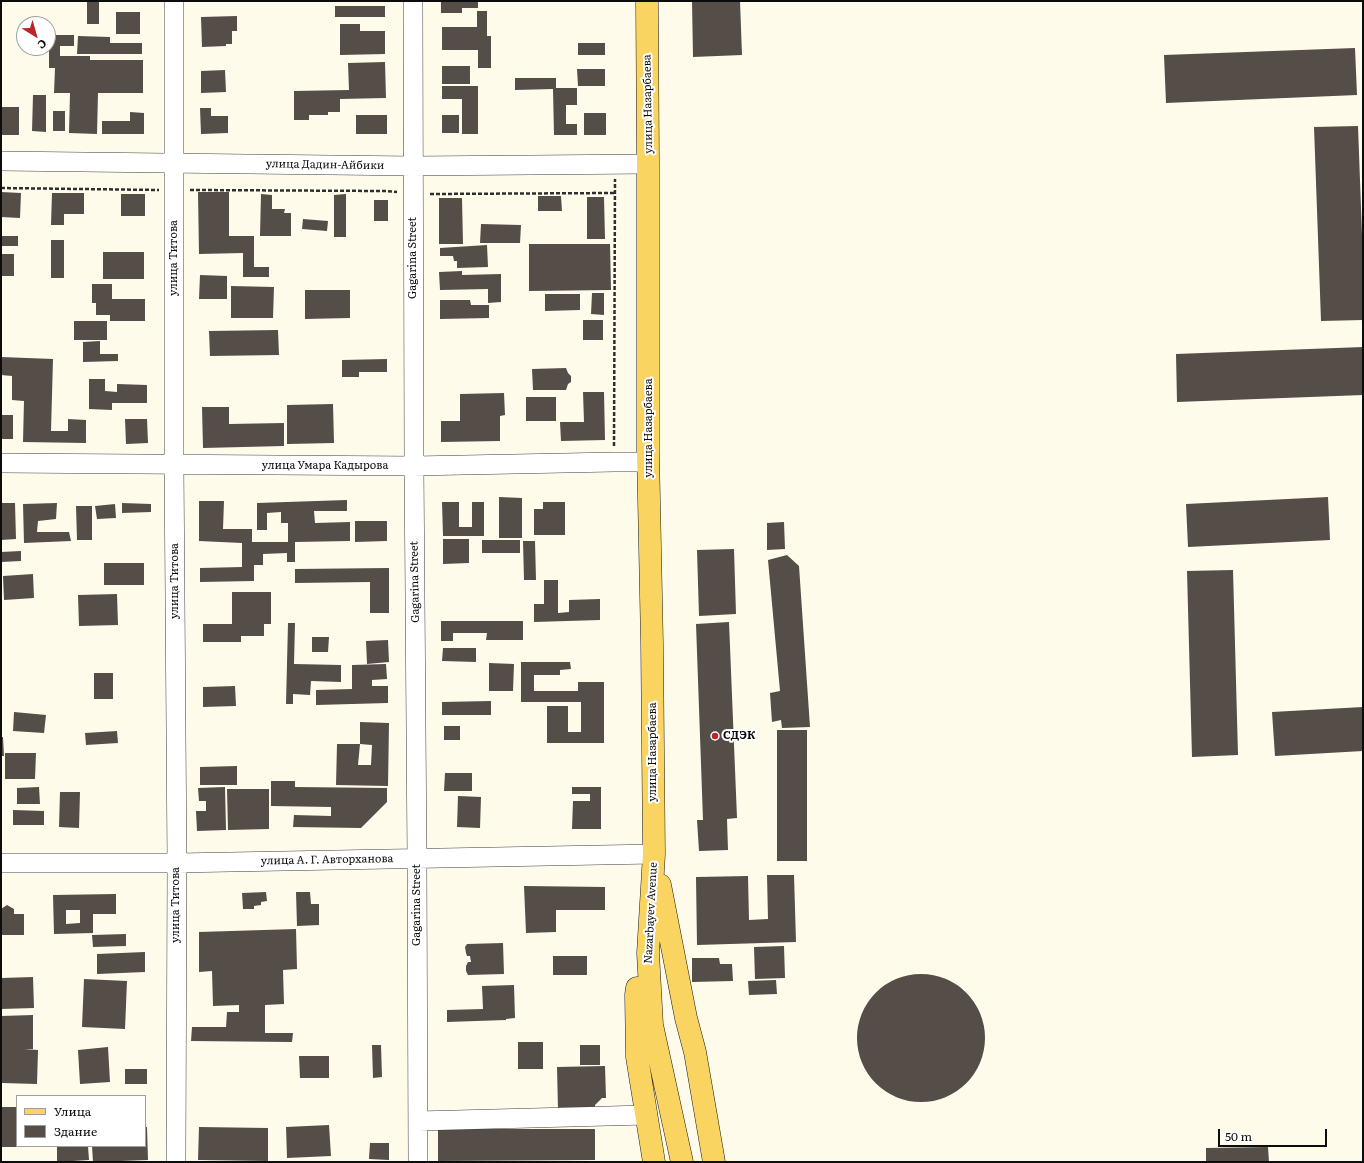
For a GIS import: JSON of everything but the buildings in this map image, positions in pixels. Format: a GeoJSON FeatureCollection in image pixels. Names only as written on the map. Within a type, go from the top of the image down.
{"type":"FeatureCollection","features":[{"type":"Feature","properties":{"kind":"main road","name":"улица Назарбаева"},"geometry":{"type":"LineString","coordinates":[[647,1],[648,462],[652,635],[654,854]]}},
{"type":"Feature","properties":{"kind":"main road","name":"Nazarbayev Avenue"},"geometry":{"type":"LineString","coordinates":[[654,854],[648,954],[652,1025],[682,1162]]}},
{"type":"Feature","properties":{"kind":"main road","name":"Nazarbayev Avenue"},"geometry":{"type":"LineString","coordinates":[[654,854],[686,1018],[695,1052],[714,1162]]}},
{"type":"Feature","properties":{"kind":"main road"},"geometry":{"type":"LineString","coordinates":[[650,920],[636,995],[637,1057],[654,1162]]}},
{"type":"Feature","properties":{"kind":"main road"},"geometry":{"type":"LineString","coordinates":[[695,1052],[714,1110],[728,1162]]}},
{"type":"Feature","properties":{"kind":"street","name":"улица Титова"},"geometry":{"type":"LineString","coordinates":[[174,1],[174,465],[177,863],[176,1162]]}},
{"type":"Feature","properties":{"kind":"street","name":"Gagarina Street"},"geometry":{"type":"LineString","coordinates":[[413,1],[418,1162]]}},
{"type":"Feature","properties":{"kind":"street","name":"улица Дадин-Айбики"},"geometry":{"type":"LineString","coordinates":[[1,161],[413,166],[648,164]]}},
{"type":"Feature","properties":{"kind":"street","name":"улица Умара Кадырова"},"geometry":{"type":"LineString","coordinates":[[1,463],[414,466],[648,462]]}},
{"type":"Feature","properties":{"kind":"street","name":"улица А. Г. Авторханова"},"geometry":{"type":"LineString","coordinates":[[1,863],[177,863],[654,854]]}},
{"type":"Feature","properties":{"kind":"street"},"geometry":{"type":"LineString","coordinates":[[418,1121],[646,1115]]}},
{"type":"Feature","properties":{"kind":"path"},"geometry":{"type":"LineString","coordinates":[[614,462],[615,165]]}},
{"type":"Feature","properties":{"kind":"path"},"geometry":{"type":"LineString","coordinates":[[1,188],[386,191],[413,194],[615,193]]}},
{"type":"Feature","properties":{"kind":"place","name":"СДЭК"},"geometry":{"type":"Point","coordinates":[715,736]}}]}
